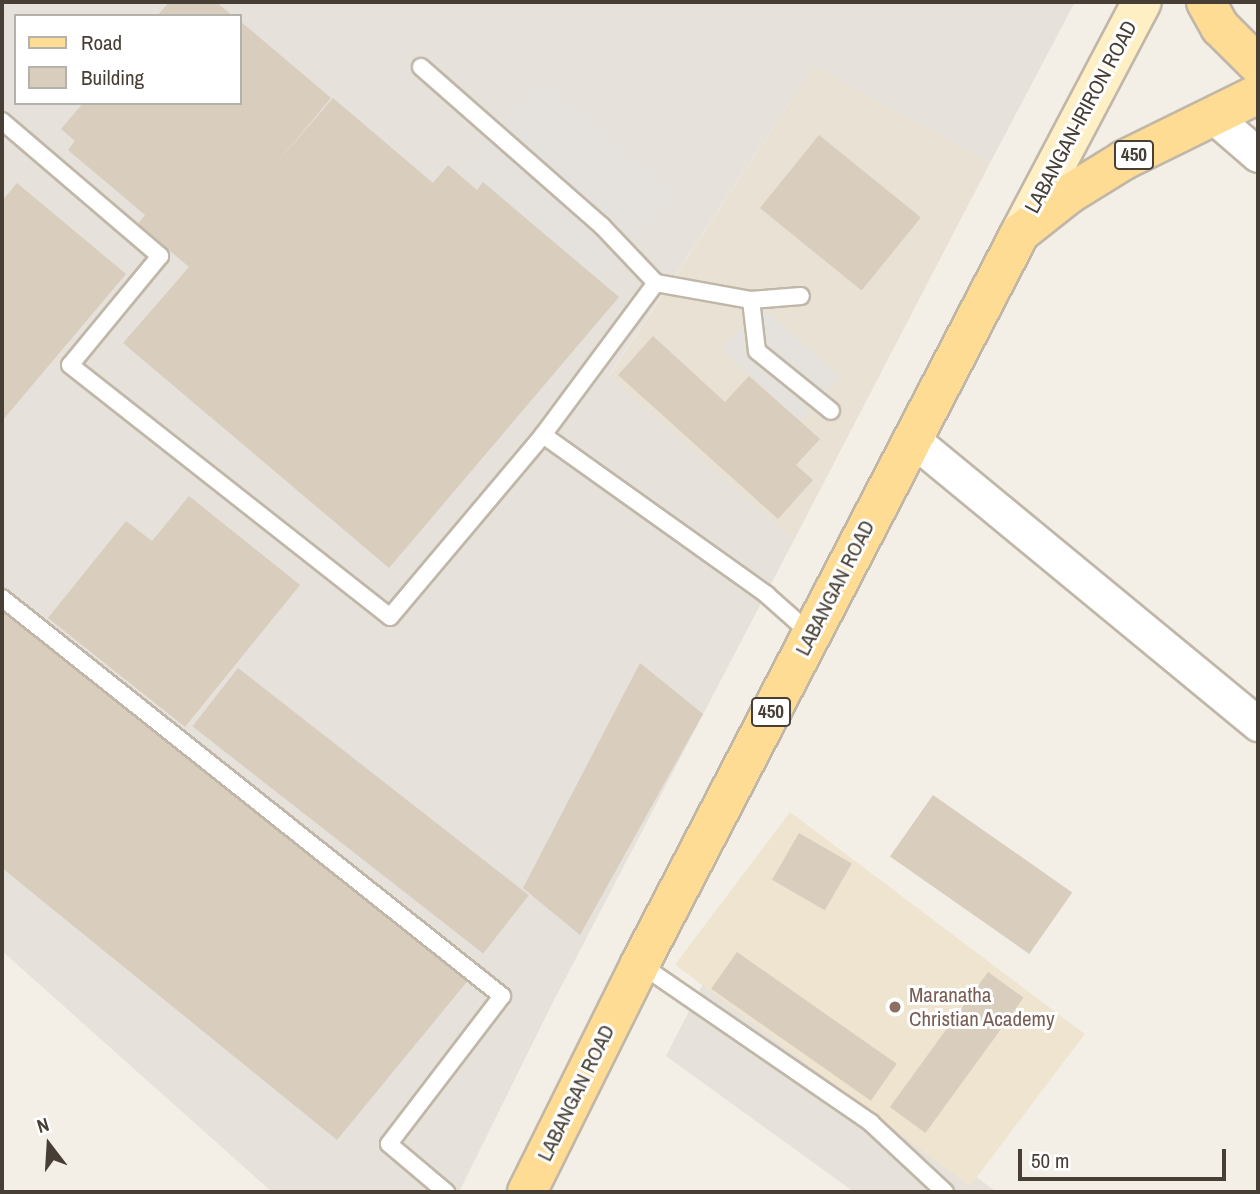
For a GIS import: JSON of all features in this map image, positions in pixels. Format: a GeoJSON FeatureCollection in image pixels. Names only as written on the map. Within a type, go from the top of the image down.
{"type":"FeatureCollection","features":[{"type":"Feature","properties":{"kind":"main road","name":"LABANGAN-IRIRON ROAD"},"geometry":{"type":"LineString","coordinates":[[1020,233],[1142,2]]}},
{"type":"Feature","properties":{"kind":"main road"},"geometry":{"type":"LineString","coordinates":[[1206,2],[1220,27],[1258,65]]}},
{"type":"Feature","properties":{"kind":"main road","name":"LABANGAN ROAD"},"geometry":{"type":"LineString","coordinates":[[536,1189],[640,964],[911,438],[1020,233],[1124,160],[1258,94]]}},
{"type":"Feature","properties":{"kind":"street"},"geometry":{"type":"LineString","coordinates":[[1214,117],[1258,155]]}},
{"type":"Feature","properties":{"kind":"street"},"geometry":{"type":"LineString","coordinates":[[911,438],[1258,724]]}},
{"type":"Feature","properties":{"kind":"lane"},"geometry":{"type":"LineString","coordinates":[[421,67],[601,225],[656,283],[751,300],[801,296]]}},
{"type":"Feature","properties":{"kind":"lane"},"geometry":{"type":"LineString","coordinates":[[2,121],[160,256],[70,365],[390,617],[543,435],[656,283]]}},
{"type":"Feature","properties":{"kind":"lane"},"geometry":{"type":"LineString","coordinates":[[751,300],[757,351],[831,411]]}},
{"type":"Feature","properties":{"kind":"lane"},"geometry":{"type":"LineString","coordinates":[[543,435],[767,595],[811,634]]}},
{"type":"Feature","properties":{"kind":"lane"},"geometry":{"type":"LineString","coordinates":[[2,598],[502,996],[389,1144],[446,1192]]}},
{"type":"Feature","properties":{"kind":"lane"},"geometry":{"type":"LineString","coordinates":[[640,964],[871,1123],[945,1192]]}},
{"type":"Feature","properties":{"kind":"shaded area"},"geometry":{"type":"Polygon","coordinates":[[[2,2],[1075,2],[990,163],[814,66],[609,375],[794,540],[551,1006],[459,1192],[272,1192],[2,951],[2,2]]]}},
{"type":"Feature","properties":{"kind":"shaded area"},"geometry":{"type":"Polygon","coordinates":[[[814,66],[990,163],[794,540],[609,376],[814,66]]]}},
{"type":"Feature","properties":{"kind":"shaded area"},"geometry":{"type":"Polygon","coordinates":[[[542,79],[673,193],[596,282],[465,168],[542,79]]]}},
{"type":"Feature","properties":{"kind":"shaded area"},"geometry":{"type":"Polygon","coordinates":[[[761,306],[840,377],[800,421],[722,350],[761,306]]]}},
{"type":"Feature","properties":{"kind":"shaded area","name":"Maranatha Christian Academy"},"geometry":{"type":"Polygon","coordinates":[[[790,812],[1085,1034],[970,1187],[675,965],[790,812]]]}},
{"type":"Feature","properties":{"kind":"shaded area"},"geometry":{"type":"Polygon","coordinates":[[[704,982],[997,1192],[854,1192],[666,1056],[704,982]]]}},
{"type":"Feature","properties":{"kind":"building"},"geometry":{"type":"Polygon","coordinates":[[[169,2],[216,2],[231,14],[159,14],[169,2]]]}},
{"type":"Feature","properties":{"kind":"building"},"geometry":{"type":"Polygon","coordinates":[[[242,23],[331,98],[276,164],[333,98],[433,183],[448,165],[477,190],[483,182],[619,297],[389,568],[123,343],[189,267],[138,224],[145,215],[68,150],[75,141],[61,129],[81,105],[242,105],[242,23]]]}},
{"type":"Feature","properties":{"kind":"building"},"geometry":{"type":"Polygon","coordinates":[[[819,135],[921,217],[862,290],[760,208],[819,135]]]}},
{"type":"Feature","properties":{"kind":"building"},"geometry":{"type":"Polygon","coordinates":[[[17,183],[126,274],[2,421],[2,201],[17,183]]]}},
{"type":"Feature","properties":{"kind":"building"},"geometry":{"type":"Polygon","coordinates":[[[653,336],[725,402],[749,376],[820,439],[796,465],[813,480],[778,519],[618,375],[653,336]]]}},
{"type":"Feature","properties":{"kind":"building"},"geometry":{"type":"Polygon","coordinates":[[[189,496],[300,585],[185,727],[48,618],[126,521],[152,541],[189,496]]]}},
{"type":"Feature","properties":{"kind":"building"},"geometry":{"type":"Polygon","coordinates":[[[2,606],[177,749],[181,743],[470,978],[337,1140],[2,868],[2,606]]]}},
{"type":"Feature","properties":{"kind":"building"},"geometry":{"type":"Polygon","coordinates":[[[640,663],[703,714],[580,935],[523,888],[640,663]]]}},
{"type":"Feature","properties":{"kind":"building"},"geometry":{"type":"Polygon","coordinates":[[[238,668],[529,895],[483,953],[192,726],[238,668]]]}},
{"type":"Feature","properties":{"kind":"building"},"geometry":{"type":"Polygon","coordinates":[[[933,795],[1072,893],[1029,954],[890,856],[933,795]]]}},
{"type":"Feature","properties":{"kind":"building"},"geometry":{"type":"Polygon","coordinates":[[[799,833],[852,864],[825,910],[772,880],[799,833]]]}},
{"type":"Feature","properties":{"kind":"building"},"geometry":{"type":"Polygon","coordinates":[[[737,952],[897,1064],[871,1101],[711,989],[737,952]]]}},
{"type":"Feature","properties":{"kind":"building"},"geometry":{"type":"Polygon","coordinates":[[[988,972],[1024,998],[925,1133],[890,1107],[988,972]]]}},
{"type":"Feature","properties":{"kind":"place","name":"Maranatha Christian Academy"},"geometry":{"type":"Point","coordinates":[895,1007]}}]}
